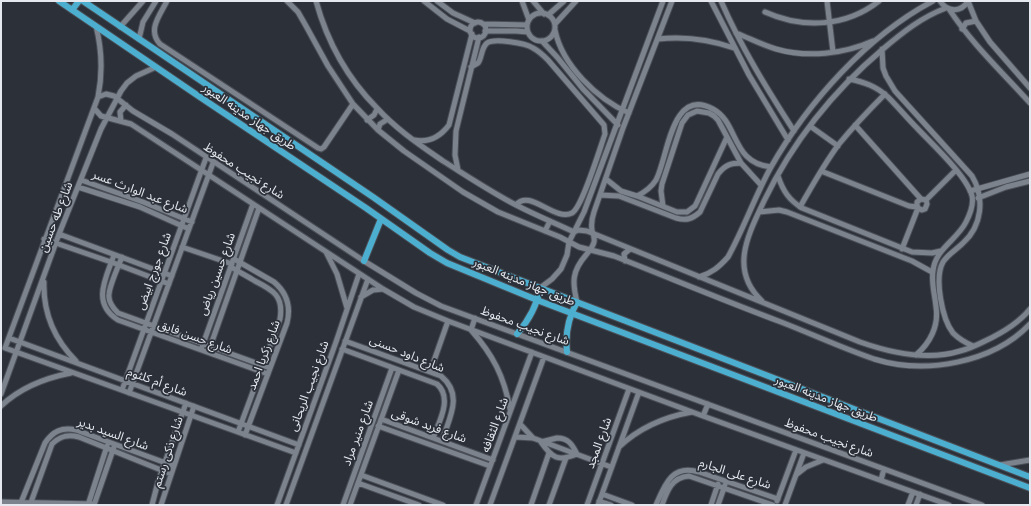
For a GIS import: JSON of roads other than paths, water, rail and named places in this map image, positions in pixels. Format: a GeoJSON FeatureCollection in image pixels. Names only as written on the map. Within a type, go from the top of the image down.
{"type":"FeatureCollection","features":[{"type":"Feature","properties":{"kind":"main road","name":"طريق جهاز مدينه العبور"},"geometry":{"type":"LineString","coordinates":[[59,1],[442,260],[537,300],[1030,488]]}},
{"type":"Feature","properties":{"kind":"main road"},"geometry":{"type":"LineString","coordinates":[[72,10],[78,1]]}},
{"type":"Feature","properties":{"kind":"main road","name":"طريق جهاز مدينه العبور"},"geometry":{"type":"LineString","coordinates":[[83,1],[460,257],[1030,477]]}},
{"type":"Feature","properties":{"kind":"main road"},"geometry":{"type":"LineString","coordinates":[[213,106],[220,94]]}},
{"type":"Feature","properties":{"kind":"main road"},"geometry":{"type":"LineString","coordinates":[[366,208],[373,197]]}},
{"type":"Feature","properties":{"kind":"main road"},"geometry":{"type":"LineString","coordinates":[[364,261],[380,219]]}},
{"type":"Feature","properties":{"kind":"main road"},"geometry":{"type":"LineString","coordinates":[[517,334],[528,321],[537,300],[540,288]]}},
{"type":"Feature","properties":{"kind":"main road"},"geometry":{"type":"LineString","coordinates":[[568,352],[567,336],[572,313],[578,302]]}},
{"type":"Feature","properties":{"kind":"main road"},"geometry":{"type":"LineString","coordinates":[[766,388],[770,377]]}},
{"type":"Feature","properties":{"kind":"main road"},"geometry":{"type":"LineString","coordinates":[[941,454],[945,445]]}},
{"type":"Feature","properties":{"kind":"street"},"geometry":{"type":"LineString","coordinates":[[139,39],[141,27],[148,12],[156,1]]}},
{"type":"Feature","properties":{"kind":"street"},"geometry":{"type":"LineString","coordinates":[[167,1],[154,29],[156,40],[160,44],[318,148],[321,149],[324,147],[353,104]]}},
{"type":"Feature","properties":{"kind":"street"},"geometry":{"type":"LineString","coordinates":[[287,1],[298,12],[328,66],[353,104],[367,120],[404,151],[463,192],[498,212],[545,231],[579,247],[625,260],[875,359],[889,362],[918,365],[949,363],[982,354],[1005,344],[1022,332],[1030,324]]}},
{"type":"Feature","properties":{"kind":"street"},"geometry":{"type":"LineString","coordinates":[[316,1],[324,26],[338,55],[355,82],[388,119],[413,140],[458,170],[516,205],[574,232],[583,230],[855,340],[882,349],[916,355],[948,354],[973,346],[1009,329],[1030,309]]}},
{"type":"Feature","properties":{"kind":"street"},"geometry":{"type":"LineString","coordinates":[[424,1],[447,19],[479,37]]}},
{"type":"Feature","properties":{"kind":"street"},"geometry":{"type":"LineString","coordinates":[[437,1],[453,13],[475,23],[478,22],[483,24],[528,22],[536,15],[546,14],[564,1]]}},
{"type":"Feature","properties":{"kind":"street"},"geometry":{"type":"LineString","coordinates":[[522,1],[528,22],[528,32],[535,40],[542,41],[552,37],[555,30]]}},
{"type":"Feature","properties":{"kind":"street"},"geometry":{"type":"LineString","coordinates":[[533,1],[552,18],[555,24],[555,30],[560,46],[578,73],[599,95],[622,110],[630,113]]}},
{"type":"Feature","properties":{"kind":"street"},"geometry":{"type":"LineString","coordinates":[[555,24],[576,1]]}},
{"type":"Feature","properties":{"kind":"street"},"geometry":{"type":"LineString","coordinates":[[540,288],[552,280],[561,269],[567,255],[569,242],[584,212],[663,1]]}},
{"type":"Feature","properties":{"kind":"street"},"geometry":{"type":"LineString","coordinates":[[578,302],[573,284],[574,276],[580,262],[590,250],[594,242],[592,230],[593,216],[624,128],[672,1]]}},
{"type":"Feature","properties":{"kind":"street"},"geometry":{"type":"LineString","coordinates":[[711,1],[734,48],[788,140]]}},
{"type":"Feature","properties":{"kind":"street"},"geometry":{"type":"LineString","coordinates":[[721,1],[756,70],[794,131]]}},
{"type":"Feature","properties":{"kind":"street"},"geometry":{"type":"LineString","coordinates":[[827,1],[833,52]]}},
{"type":"Feature","properties":{"kind":"street"},"geometry":{"type":"LineString","coordinates":[[765,12],[796,22],[829,22],[853,16],[880,1]]}},
{"type":"Feature","properties":{"kind":"street"},"geometry":{"type":"LineString","coordinates":[[699,277],[710,274],[720,267],[728,257],[761,184],[778,154],[830,85],[860,54],[879,38],[901,21],[933,1]]}},
{"type":"Feature","properties":{"kind":"street"},"geometry":{"type":"LineString","coordinates":[[940,1],[948,9],[962,29],[1030,103]]}},
{"type":"Feature","properties":{"kind":"street"},"geometry":{"type":"LineString","coordinates":[[764,303],[753,290],[745,275],[743,258],[744,249],[778,176],[787,159],[810,126],[836,93],[849,79],[899,35],[921,19],[948,9],[959,9],[968,1],[976,21],[996,50],[1030,88]]}},
{"type":"Feature","properties":{"kind":"street"},"geometry":{"type":"LineString","coordinates":[[120,27],[141,3],[148,12]]}},
{"type":"Feature","properties":{"kind":"street"},"geometry":{"type":"LineString","coordinates":[[962,29],[966,23],[976,21]]}},
{"type":"Feature","properties":{"kind":"street"},"geometry":{"type":"LineString","coordinates":[[413,140],[427,141],[434,139],[440,136],[450,125],[471,33],[471,26],[475,23]]}},
{"type":"Feature","properties":{"kind":"street"},"geometry":{"type":"LineString","coordinates":[[483,24],[485,32]]}},
{"type":"Feature","properties":{"kind":"street","name":"شارع طه حسين"},"geometry":{"type":"LineString","coordinates":[[5,348],[98,97],[102,80],[102,62],[96,26]]}},
{"type":"Feature","properties":{"kind":"street"},"geometry":{"type":"LineString","coordinates":[[479,37],[484,35],[485,32],[528,32]]}},
{"type":"Feature","properties":{"kind":"street"},"geometry":{"type":"LineString","coordinates":[[736,33],[777,49],[799,53],[820,54],[863,45],[879,38]]}},
{"type":"Feature","properties":{"kind":"street"},"geometry":{"type":"LineString","coordinates":[[458,170],[455,147],[456,131],[479,37]]}},
{"type":"Feature","properties":{"kind":"street"},"geometry":{"type":"LineString","coordinates":[[658,39],[704,39],[734,48]]}},
{"type":"Feature","properties":{"kind":"street"},"geometry":{"type":"LineString","coordinates":[[472,67],[478,64],[484,47],[489,42],[496,41],[522,44],[532,47],[541,52],[604,125],[605,134],[582,198],[572,214],[562,214],[528,200],[521,200],[516,205]]}},
{"type":"Feature","properties":{"kind":"street"},"geometry":{"type":"LineString","coordinates":[[542,41],[583,89],[617,124],[624,128]]}},
{"type":"Feature","properties":{"kind":"street"},"geometry":{"type":"LineString","coordinates":[[882,49],[883,68],[889,84],[908,107],[968,171],[976,182],[980,197],[980,206],[976,223],[970,235],[962,244],[948,255],[943,263],[937,290],[937,315],[935,328],[929,340],[916,355]]}},
{"type":"Feature","properties":{"kind":"street","name":"شارع طه حسين"},"geometry":{"type":"LineString","coordinates":[[1,394],[59,234],[107,118],[121,91],[132,79],[156,67]]}},
{"type":"Feature","properties":{"kind":"street"},"geometry":{"type":"LineString","coordinates":[[849,79],[867,83],[885,94],[956,170],[970,191],[972,200],[971,208],[966,222],[955,238],[941,251],[937,257],[932,272],[949,327],[959,339],[973,346]]}},
{"type":"Feature","properties":{"kind":"street"},"geometry":{"type":"LineString","coordinates":[[98,97],[106,94],[117,98]]}},
{"type":"Feature","properties":{"kind":"street"},"geometry":{"type":"LineString","coordinates":[[800,207],[821,171],[838,146],[885,94]]}},
{"type":"Feature","properties":{"kind":"street","name":"شارع نجيب محفوظ"},"geometry":{"type":"LineString","coordinates":[[117,98],[213,163],[364,261],[416,293],[441,306],[982,505]]}},
{"type":"Feature","properties":{"kind":"street"},"geometry":{"type":"LineString","coordinates":[[121,121],[120,112],[126,105]]}},
{"type":"Feature","properties":{"kind":"street"},"geometry":{"type":"LineString","coordinates":[[637,196],[656,181],[676,120],[682,110],[693,106],[705,106],[716,111],[723,118],[746,156],[757,164],[771,167]]}},
{"type":"Feature","properties":{"kind":"street","name":"شارع نجيب محفوظ"},"geometry":{"type":"LineString","coordinates":[[94,108],[101,116],[131,124],[359,274],[414,307],[471,330],[692,412],[949,505]]}},
{"type":"Feature","properties":{"kind":"street"},"geometry":{"type":"LineString","coordinates":[[367,120],[374,115],[377,108]]}},
{"type":"Feature","properties":{"kind":"street"},"geometry":{"type":"LineString","coordinates":[[663,206],[661,191],[662,184],[684,118],[692,112],[697,111],[709,113],[718,120],[741,163],[761,184]]}},
{"type":"Feature","properties":{"kind":"street"},"geometry":{"type":"LineString","coordinates":[[378,130],[380,124],[388,119]]}},
{"type":"Feature","properties":{"kind":"street"},"geometry":{"type":"LineString","coordinates":[[821,171],[910,206],[918,207],[922,210],[925,209],[927,204],[856,125]]}},
{"type":"Feature","properties":{"kind":"street"},"geometry":{"type":"LineString","coordinates":[[810,126],[838,146]]}},
{"type":"Feature","properties":{"kind":"street"},"geometry":{"type":"LineString","coordinates":[[606,179],[615,188],[621,191],[682,213],[687,212],[695,206],[726,137]]}},
{"type":"Feature","properties":{"kind":"street"},"geometry":{"type":"LineString","coordinates":[[778,154],[787,159]]}},
{"type":"Feature","properties":{"kind":"street","name":"شارع جورج ابيض"},"geometry":{"type":"LineString","coordinates":[[122,390],[206,158]]}},
{"type":"Feature","properties":{"kind":"street","name":"شارع جورج ابيض"},"geometry":{"type":"LineString","coordinates":[[129,393],[213,163]]}},
{"type":"Feature","properties":{"kind":"street"},"geometry":{"type":"LineString","coordinates":[[600,195],[619,196],[682,220],[689,219],[695,217],[700,212],[718,174],[723,168],[728,164],[741,163]]}},
{"type":"Feature","properties":{"kind":"street"},"geometry":{"type":"LineString","coordinates":[[902,249],[918,207],[917,202],[923,200],[956,170]]}},
{"type":"Feature","properties":{"kind":"street"},"geometry":{"type":"LineString","coordinates":[[970,191],[1030,174]]}},
{"type":"Feature","properties":{"kind":"street"},"geometry":{"type":"LineString","coordinates":[[778,176],[786,196],[800,207],[902,249],[922,254],[941,251]]}},
{"type":"Feature","properties":{"kind":"street","name":"شارع عبد الوارث عسر"},"geometry":{"type":"LineString","coordinates":[[81,180],[143,202],[192,222]]}},
{"type":"Feature","properties":{"kind":"street"},"geometry":{"type":"LineString","coordinates":[[972,200],[1006,187],[1030,181]]}},
{"type":"Feature","properties":{"kind":"street","name":"شارع عبد الوارث عسر"},"geometry":{"type":"LineString","coordinates":[[78,187],[140,208],[189,229]]}},
{"type":"Feature","properties":{"kind":"street","name":"شارع حسين رياض"},"geometry":{"type":"LineString","coordinates":[[200,350],[253,204]]}},
{"type":"Feature","properties":{"kind":"street","name":"شارع حسين رياض"},"geometry":{"type":"LineString","coordinates":[[208,353],[259,208]]}},
{"type":"Feature","properties":{"kind":"street"},"geometry":{"type":"LineString","coordinates":[[760,212],[774,210],[787,212],[912,261],[932,272]]}},
{"type":"Feature","properties":{"kind":"street"},"geometry":{"type":"LineString","coordinates":[[545,231],[550,221]]}},
{"type":"Feature","properties":{"kind":"street"},"geometry":{"type":"LineString","coordinates":[[59,234],[172,276]]}},
{"type":"Feature","properties":{"kind":"street"},"geometry":{"type":"LineString","coordinates":[[955,238],[962,244]]}},
{"type":"Feature","properties":{"kind":"street"},"geometry":{"type":"LineString","coordinates":[[44,240],[112,262],[169,284]]}},
{"type":"Feature","properties":{"kind":"street"},"geometry":{"type":"LineString","coordinates":[[734,245],[744,249]]}},
{"type":"Feature","properties":{"kind":"street"},"geometry":{"type":"LineString","coordinates":[[182,247],[232,264]]}},
{"type":"Feature","properties":{"kind":"street"},"geometry":{"type":"LineString","coordinates":[[625,260],[624,254],[630,249]]}},
{"type":"Feature","properties":{"kind":"street"},"geometry":{"type":"LineString","coordinates":[[325,252],[337,274],[347,309]]}},
{"type":"Feature","properties":{"kind":"street","name":"شارع حسن فايق"},"geometry":{"type":"LineString","coordinates":[[114,254],[102,294],[103,302],[111,316],[118,320],[202,344],[270,368]]}},
{"type":"Feature","properties":{"kind":"street","name":"شارع حسن فايق"},"geometry":{"type":"LineString","coordinates":[[122,257],[109,294],[110,301],[113,308],[118,313],[145,327]]}},
{"type":"Feature","properties":{"kind":"street","name":"شارع زكريا احمد"},"geometry":{"type":"LineString","coordinates":[[238,432],[280,318],[281,305],[279,298],[269,288],[237,271],[232,264],[240,263],[274,282],[279,287],[288,304],[288,318],[245,435]]}},
{"type":"Feature","properties":{"kind":"street","name":"شارع نجيب الريحانى"},"geometry":{"type":"LineString","coordinates":[[278,503],[359,274]]}},
{"type":"Feature","properties":{"kind":"street"},"geometry":{"type":"LineString","coordinates":[[44,277],[46,309],[50,324],[64,348],[78,363]]}},
{"type":"Feature","properties":{"kind":"street","name":"شارع نجيب الريحانى"},"geometry":{"type":"LineString","coordinates":[[288,504],[368,279]]}},
{"type":"Feature","properties":{"kind":"street"},"geometry":{"type":"LineString","coordinates":[[361,297],[373,290],[383,289]]}},
{"type":"Feature","properties":{"kind":"street"},"geometry":{"type":"LineString","coordinates":[[790,326],[795,321],[794,315]]}},
{"type":"Feature","properties":{"kind":"street"},"geometry":{"type":"LineString","coordinates":[[475,318],[471,330],[493,358],[501,374],[511,410]]}},
{"type":"Feature","properties":{"kind":"street"},"geometry":{"type":"LineString","coordinates":[[430,372],[448,321]]}},
{"type":"Feature","properties":{"kind":"street","name":"شارع حسن فايق"},"geometry":{"type":"LineString","coordinates":[[152,329],[200,350],[268,374]]}},
{"type":"Feature","properties":{"kind":"street","name":"شارع أم كلثوم"},"geometry":{"type":"LineString","coordinates":[[9,338],[299,445]]}},
{"type":"Feature","properties":{"kind":"street","name":"شارع داود حسنى"},"geometry":{"type":"LineString","coordinates":[[345,341],[441,376],[446,381],[453,393],[453,406],[442,441]]}},
{"type":"Feature","properties":{"kind":"street","name":"شارع أم كلثوم"},"geometry":{"type":"LineString","coordinates":[[5,348],[296,453]]}},
{"type":"Feature","properties":{"kind":"street","name":"شارع داود حسنى"},"geometry":{"type":"LineString","coordinates":[[342,349],[437,384],[443,391],[444,404],[433,438]]}},
{"type":"Feature","properties":{"kind":"street","name":"شارع الثقافه"},"geometry":{"type":"LineString","coordinates":[[476,505],[532,352]]}},
{"type":"Feature","properties":{"kind":"street","name":"شارع الثقافه"},"geometry":{"type":"LineString","coordinates":[[490,505],[544,357]]}},
{"type":"Feature","properties":{"kind":"street","name":"شارع منير مراد"},"geometry":{"type":"LineString","coordinates":[[343,505],[392,368]]}},
{"type":"Feature","properties":{"kind":"street","name":"شارع منير مراد"},"geometry":{"type":"LineString","coordinates":[[350,505],[399,370]]}},
{"type":"Feature","properties":{"kind":"street"},"geometry":{"type":"LineString","coordinates":[[420,378],[423,370]]}},
{"type":"Feature","properties":{"kind":"street"},"geometry":{"type":"LineString","coordinates":[[1,406],[22,390],[38,382],[54,376],[72,372]]}},
{"type":"Feature","properties":{"kind":"street"},"geometry":{"type":"LineString","coordinates":[[321,383],[329,386]]}},
{"type":"Feature","properties":{"kind":"street","name":"شارع المجد"},"geometry":{"type":"LineString","coordinates":[[587,505],[629,388]]}},
{"type":"Feature","properties":{"kind":"street","name":"شارع المجد"},"geometry":{"type":"LineString","coordinates":[[599,503],[639,392]]}},
{"type":"Feature","properties":{"kind":"street","name":"شارع ذكى رستم"},"geometry":{"type":"LineString","coordinates":[[152,505],[162,470],[186,403]]}},
{"type":"Feature","properties":{"kind":"street"},"geometry":{"type":"LineString","coordinates":[[703,416],[708,404]]}},
{"type":"Feature","properties":{"kind":"street","name":"شارع ذكى رستم"},"geometry":{"type":"LineString","coordinates":[[161,505],[194,406]]}},
{"type":"Feature","properties":{"kind":"street"},"geometry":{"type":"LineString","coordinates":[[619,447],[627,439],[647,426],[669,417],[692,412]]}},
{"type":"Feature","properties":{"kind":"street","name":"شارع فريد شوقى"},"geometry":{"type":"LineString","coordinates":[[381,419],[493,460]]}},
{"type":"Feature","properties":{"kind":"street"},"geometry":{"type":"LineString","coordinates":[[520,424],[533,438],[541,442],[611,467]]}},
{"type":"Feature","properties":{"kind":"street","name":"شارع فريد شوقى"},"geometry":{"type":"LineString","coordinates":[[378,426],[490,466]]}},
{"type":"Feature","properties":{"kind":"street","name":"شارع السيد بدير"},"geometry":{"type":"LineString","coordinates":[[20,504],[45,443],[55,432],[62,429],[69,428],[76,430],[174,466]]}},
{"type":"Feature","properties":{"kind":"street","name":"شارع السيد بدير"},"geometry":{"type":"LineString","coordinates":[[30,504],[52,444],[56,440],[67,435],[73,435],[171,474]]}},
{"type":"Feature","properties":{"kind":"street"},"geometry":{"type":"LineString","coordinates":[[516,437],[533,438]]}},
{"type":"Feature","properties":{"kind":"street"},"geometry":{"type":"LineString","coordinates":[[541,442],[551,439],[564,438],[570,443],[577,454]]}},
{"type":"Feature","properties":{"kind":"street"},"geometry":{"type":"LineString","coordinates":[[88,504],[108,442]]}},
{"type":"Feature","properties":{"kind":"street"},"geometry":{"type":"LineString","coordinates":[[541,442],[554,457],[566,458],[577,454]]}},
{"type":"Feature","properties":{"kind":"street"},"geometry":{"type":"LineString","coordinates":[[1,502],[20,504],[94,504],[115,444]]}},
{"type":"Feature","properties":{"kind":"street"},"geometry":{"type":"LineString","coordinates":[[774,505],[778,499],[796,450]]}},
{"type":"Feature","properties":{"kind":"street"},"geometry":{"type":"LineString","coordinates":[[792,505],[785,504],[804,452]]}},
{"type":"Feature","properties":{"kind":"street"},"geometry":{"type":"LineString","coordinates":[[531,505],[549,453]]}},
{"type":"Feature","properties":{"kind":"street"},"geometry":{"type":"LineString","coordinates":[[549,505],[566,458]]}},
{"type":"Feature","properties":{"kind":"street"},"geometry":{"type":"LineString","coordinates":[[796,474],[806,467],[824,460]]}},
{"type":"Feature","properties":{"kind":"street"},"geometry":{"type":"LineString","coordinates":[[1000,465],[1030,460]]}},
{"type":"Feature","properties":{"kind":"street"},"geometry":{"type":"LineString","coordinates":[[881,480],[884,469]]}},
{"type":"Feature","properties":{"kind":"street","name":"شارع على الجارم"},"geometry":{"type":"LineString","coordinates":[[662,505],[674,481],[684,474],[694,471],[778,499]]}},
{"type":"Feature","properties":{"kind":"street","name":"شارع على الجارم"},"geometry":{"type":"LineString","coordinates":[[656,505],[668,480],[678,472],[774,505]]}},
{"type":"Feature","properties":{"kind":"street"},"geometry":{"type":"LineString","coordinates":[[361,475],[443,505]]}},
{"type":"Feature","properties":{"kind":"street"},"geometry":{"type":"LineString","coordinates":[[711,505],[720,479]]}},
{"type":"Feature","properties":{"kind":"street"},"geometry":{"type":"LineString","coordinates":[[718,505],[726,481]]}},
{"type":"Feature","properties":{"kind":"street"},"geometry":{"type":"LineString","coordinates":[[358,483],[410,504],[418,505]]}},
{"type":"Feature","properties":{"kind":"street"},"geometry":{"type":"LineString","coordinates":[[908,505],[913,492]]}},
{"type":"Feature","properties":{"kind":"street"},"geometry":{"type":"LineString","coordinates":[[602,494],[632,505]]}},
{"type":"Feature","properties":{"kind":"street"},"geometry":{"type":"LineString","coordinates":[[916,505],[920,494]]}},
{"type":"Feature","properties":{"kind":"street"},"geometry":{"type":"LineString","coordinates":[[278,503],[288,504]]}},
{"type":"Feature","properties":{"kind":"street"},"geometry":{"type":"LineString","coordinates":[[599,503],[611,505]]}}]}
